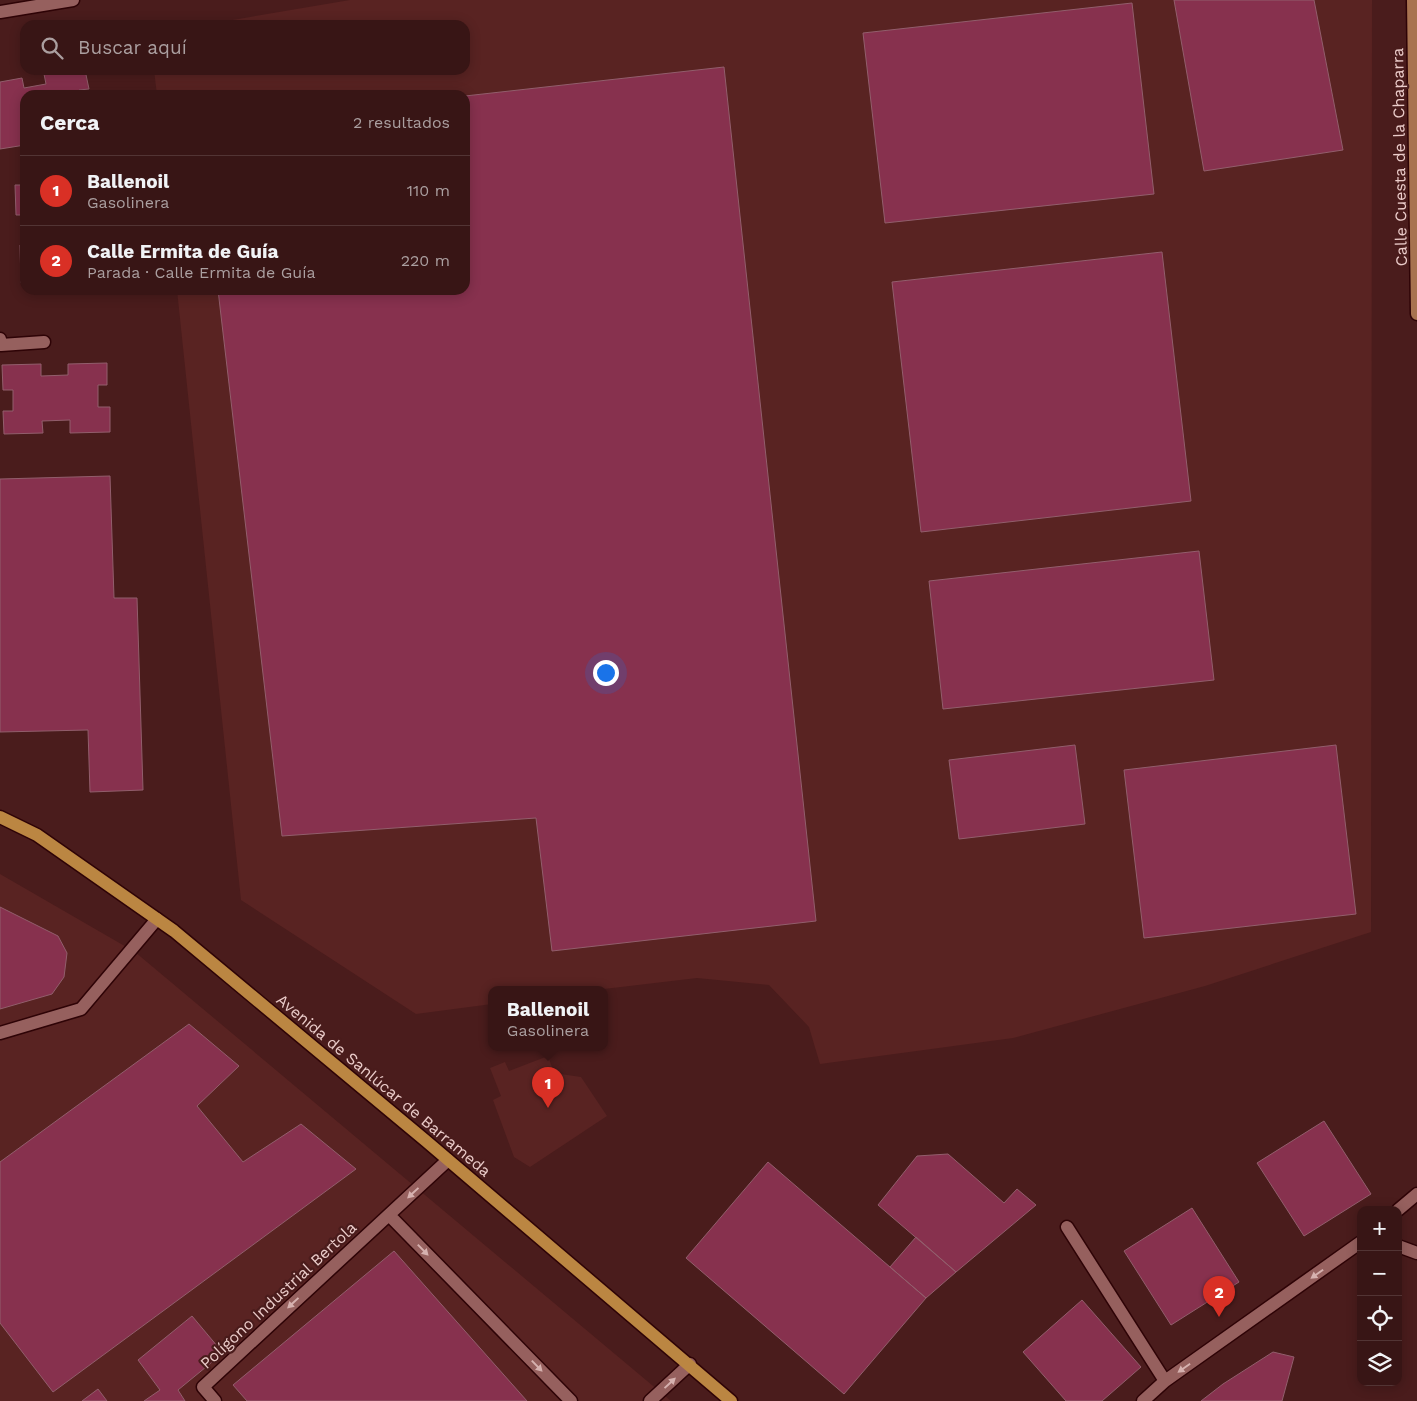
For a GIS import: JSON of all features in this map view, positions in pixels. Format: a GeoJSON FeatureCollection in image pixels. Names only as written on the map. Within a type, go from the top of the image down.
{"type":"FeatureCollection","features":[{"type":"Feature","properties":{"kind":"main road","name":"Calle Cuesta de la Chaparra"},"geometry":{"type":"LineString","coordinates":[[1413,0],[1417,314]]}},
{"type":"Feature","properties":{"kind":"main road","name":"Avenida de Sanlúcar de Barrameda"},"geometry":{"type":"LineString","coordinates":[[0,817],[37,835],[182,937],[690,1364],[731,1401]]}},
{"type":"Feature","properties":{"kind":"street"},"geometry":{"type":"LineString","coordinates":[[0,12],[72,0]]}},
{"type":"Feature","properties":{"kind":"street"},"geometry":{"type":"LineString","coordinates":[[0,339],[1,345],[44,342]]}},
{"type":"Feature","properties":{"kind":"street"},"geometry":{"type":"LineString","coordinates":[[0,1033],[82,1009],[157,919]]}},
{"type":"Feature","properties":{"kind":"street","name":"Polígono Industrial Bertola"},"geometry":{"type":"LineString","coordinates":[[214,1401],[203,1386],[448,1160]]}},
{"type":"Feature","properties":{"kind":"street"},"geometry":{"type":"LineString","coordinates":[[1402,1207],[1417,1194]]}},
{"type":"Feature","properties":{"kind":"street"},"geometry":{"type":"LineString","coordinates":[[389,1215],[571,1401]]}},
{"type":"Feature","properties":{"kind":"street"},"geometry":{"type":"LineString","coordinates":[[1067,1227],[1166,1381]]}},
{"type":"Feature","properties":{"kind":"street"},"geometry":{"type":"LineString","coordinates":[[1143,1401],[1166,1381],[1357,1246]]}},
{"type":"Feature","properties":{"kind":"street"},"geometry":{"type":"LineString","coordinates":[[1402,1247],[1417,1253]]}},
{"type":"Feature","properties":{"kind":"street"},"geometry":{"type":"LineString","coordinates":[[650,1401],[690,1364]]}},
{"type":"Feature","properties":{"kind":"shaded area"},"geometry":{"type":"Polygon","coordinates":[[[350,0],[1372,0],[1371,932],[1205,986],[1013,1038],[820,1064],[809,1027],[769,985],[697,978],[608,989],[608,986],[488,986],[488,1005],[416,1014],[241,900],[178,295],[470,295],[470,90],[156,90],[155,75],[470,75],[470,20],[232,20],[350,0]]]}},
{"type":"Feature","properties":{"kind":"shaded area"},"geometry":{"type":"Polygon","coordinates":[[[0,874],[135,952],[671,1401],[0,1401],[0,874]]]}},
{"type":"Feature","properties":{"kind":"shaded area"},"geometry":{"type":"Polygon","coordinates":[[[548,1056],[554,1073],[581,1077],[607,1116],[530,1167],[514,1157],[493,1100],[501,1096],[490,1068],[505,1062],[509,1071],[548,1056]]]}},
{"type":"Feature","properties":{"kind":"building"},"geometry":{"type":"Polygon","coordinates":[[[1174,0],[1314,0],[1343,150],[1204,171],[1174,0]]]}},
{"type":"Feature","properties":{"kind":"building"},"geometry":{"type":"Polygon","coordinates":[[[1132,3],[1154,194],[885,223],[863,33],[1132,3]]]}},
{"type":"Feature","properties":{"kind":"building"},"geometry":{"type":"Polygon","coordinates":[[[724,67],[816,921],[552,951],[536,818],[282,836],[219,295],[470,295],[470,95],[724,67]]]}},
{"type":"Feature","properties":{"kind":"building"},"geometry":{"type":"Polygon","coordinates":[[[44,75],[86,75],[89,89],[20,90],[20,146],[0,149],[0,82],[22,78],[24,88],[46,84],[44,75]]]}},
{"type":"Feature","properties":{"kind":"building"},"geometry":{"type":"Polygon","coordinates":[[[15,185],[20,185],[20,215],[16,215],[15,185]]]}},
{"type":"Feature","properties":{"kind":"building"},"geometry":{"type":"Polygon","coordinates":[[[1162,252],[1191,501],[921,532],[892,282],[1162,252]]]}},
{"type":"Feature","properties":{"kind":"building"},"geometry":{"type":"Polygon","coordinates":[[[107,363],[107,385],[98,385],[98,407],[110,407],[110,432],[70,433],[70,420],[42,421],[43,433],[4,434],[3,411],[13,411],[13,390],[3,390],[2,365],[41,364],[41,376],[68,375],[68,364],[107,363]]]}},
{"type":"Feature","properties":{"kind":"building"},"geometry":{"type":"Polygon","coordinates":[[[110,476],[114,598],[137,598],[143,790],[90,792],[88,730],[0,732],[0,479],[110,476]]]}},
{"type":"Feature","properties":{"kind":"building"},"geometry":{"type":"Polygon","coordinates":[[[1199,551],[1214,680],[943,709],[929,581],[1199,551]]]}},
{"type":"Feature","properties":{"kind":"building"},"geometry":{"type":"Polygon","coordinates":[[[1075,745],[1085,824],[959,839],[949,760],[1075,745]]]}},
{"type":"Feature","properties":{"kind":"building"},"geometry":{"type":"Polygon","coordinates":[[[1336,745],[1356,914],[1144,938],[1124,770],[1336,745]]]}},
{"type":"Feature","properties":{"kind":"building"},"geometry":{"type":"Polygon","coordinates":[[[0,907],[58,936],[67,953],[64,977],[52,994],[0,1009],[0,907]]]}},
{"type":"Feature","properties":{"kind":"building"},"geometry":{"type":"Polygon","coordinates":[[[189,1024],[239,1066],[197,1106],[243,1162],[301,1124],[356,1169],[53,1392],[0,1323],[0,1162],[189,1024]]]}},
{"type":"Feature","properties":{"kind":"building"},"geometry":{"type":"Polygon","coordinates":[[[1324,1121],[1371,1194],[1304,1236],[1257,1163],[1324,1121]]]}},
{"type":"Feature","properties":{"kind":"building"},"geometry":{"type":"Polygon","coordinates":[[[948,1154],[1004,1203],[1017,1189],[1036,1205],[956,1272],[878,1205],[917,1156],[948,1154]]]}},
{"type":"Feature","properties":{"kind":"building"},"geometry":{"type":"Polygon","coordinates":[[[768,1162],[926,1298],[844,1394],[686,1258],[768,1162]]]}},
{"type":"Feature","properties":{"kind":"building"},"geometry":{"type":"Polygon","coordinates":[[[1192,1208],[1239,1282],[1171,1325],[1124,1251],[1192,1208]]]}},
{"type":"Feature","properties":{"kind":"building"},"geometry":{"type":"Polygon","coordinates":[[[916,1237],[956,1272],[926,1298],[890,1267],[916,1237]]]}},
{"type":"Feature","properties":{"kind":"building"},"geometry":{"type":"Polygon","coordinates":[[[394,1251],[527,1401],[247,1401],[233,1385],[394,1251]]]}},
{"type":"Feature","properties":{"kind":"building"},"geometry":{"type":"Polygon","coordinates":[[[1082,1300],[1141,1367],[1102,1401],[1066,1401],[1023,1352],[1082,1300]]]}},
{"type":"Feature","properties":{"kind":"building"},"geometry":{"type":"Polygon","coordinates":[[[192,1316],[223,1353],[178,1390],[185,1401],[144,1401],[160,1390],[138,1360],[192,1316]]]}},
{"type":"Feature","properties":{"kind":"building"},"geometry":{"type":"Polygon","coordinates":[[[1273,1352],[1294,1357],[1282,1401],[1201,1401],[1223,1384],[1273,1352]]]}},
{"type":"Feature","properties":{"kind":"building"},"geometry":{"type":"Polygon","coordinates":[[[98,1389],[107,1401],[82,1401],[98,1389]]]}},
{"type":"Feature","properties":{"kind":"place","name":"Ballenoil"},"geometry":{"type":"Point","coordinates":[548,1108]}},
{"type":"Feature","properties":{"kind":"place","name":"Calle Ermita de Guía"},"geometry":{"type":"Point","coordinates":[1219,1317]}}]}
